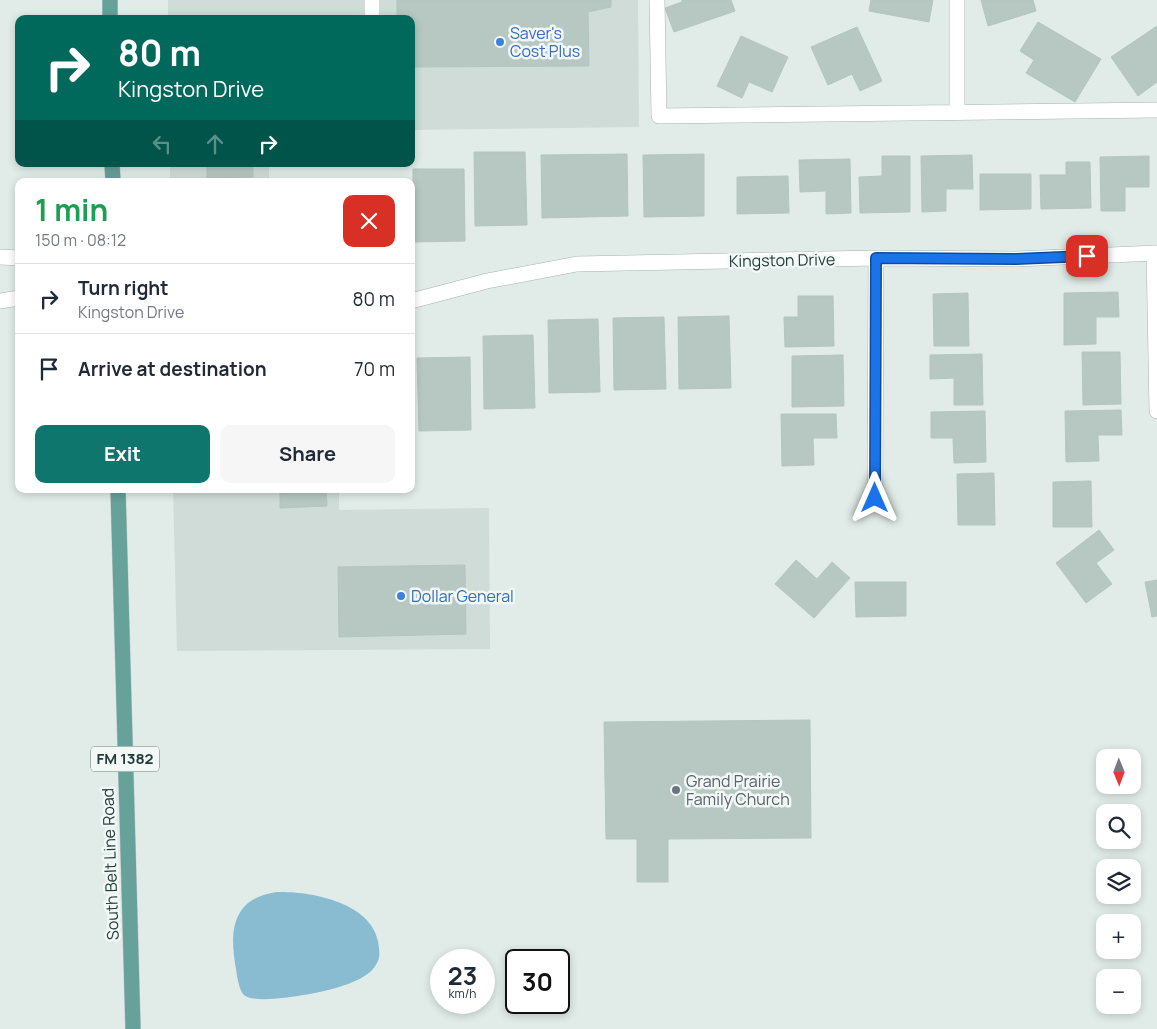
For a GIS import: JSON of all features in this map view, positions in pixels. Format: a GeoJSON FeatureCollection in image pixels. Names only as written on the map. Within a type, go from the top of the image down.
{"type":"FeatureCollection","features":[{"type":"Feature","properties":{"kind":"main road"},"geometry":{"type":"LineString","coordinates":[[110,0],[110,15]]}},
{"type":"Feature","properties":{"kind":"main road","name":"South Belt Line Road"},"geometry":{"type":"LineString","coordinates":[[118,493],[133,1029]]}},
{"type":"Feature","properties":{"kind":"street"},"geometry":{"type":"LineString","coordinates":[[372,0],[372,15]]}},
{"type":"Feature","properties":{"kind":"street"},"geometry":{"type":"LineString","coordinates":[[657,0],[659,116],[1157,110]]}},
{"type":"Feature","properties":{"kind":"street"},"geometry":{"type":"LineString","coordinates":[[957,0],[957,112]]}},
{"type":"Feature","properties":{"kind":"street"},"geometry":{"type":"LineString","coordinates":[[1156,253],[1157,411]]}},
{"type":"Feature","properties":{"kind":"street","name":"Kingston Drive"},"geometry":{"type":"LineString","coordinates":[[415,300],[487,282],[578,264],[876,258],[1016,259],[1156,253]]}},
{"type":"Feature","properties":{"kind":"street"},"geometry":{"type":"LineString","coordinates":[[0,257],[15,258]]}},
{"type":"Feature","properties":{"kind":"street"},"geometry":{"type":"LineString","coordinates":[[875,498],[876,258]]}},
{"type":"Feature","properties":{"kind":"street"},"geometry":{"type":"LineString","coordinates":[[0,301],[15,299]]}},
{"type":"Feature","properties":{"kind":"shaded area"},"geometry":{"type":"Polygon","coordinates":[[[168,0],[638,0],[639,127],[415,130],[415,15],[168,15],[168,0]]]}},
{"type":"Feature","properties":{"kind":"shaded area"},"geometry":{"type":"Polygon","coordinates":[[[170,167],[269,167],[269,178],[170,178],[170,167]]]}},
{"type":"Feature","properties":{"kind":"shaded area"},"geometry":{"type":"Polygon","coordinates":[[[173,493],[339,493],[339,510],[489,508],[490,649],[177,651],[173,493]]]}},
{"type":"Feature","properties":{"kind":"water"},"geometry":{"type":"Polygon","coordinates":[[[277,892],[306,894],[337,901],[363,917],[373,928],[378,941],[379,958],[374,968],[355,981],[319,992],[274,999],[249,998],[243,994],[238,982],[234,955],[233,942],[237,918],[242,909],[251,901],[262,895],[277,892]]]}},
{"type":"Feature","properties":{"kind":"building","name":"Saver's Cost Plus"},"geometry":{"type":"Polygon","coordinates":[[[397,0],[611,0],[611,7],[588,12],[589,66],[415,67],[415,15],[397,15],[397,0]]]}},
{"type":"Feature","properties":{"kind":"building"},"geometry":{"type":"Polygon","coordinates":[[[682,0],[731,0],[735,11],[674,32],[665,8],[682,2],[682,0]]]}},
{"type":"Feature","properties":{"kind":"building"},"geometry":{"type":"Polygon","coordinates":[[[871,0],[933,0],[929,22],[869,11],[871,0]]]}},
{"type":"Feature","properties":{"kind":"building"},"geometry":{"type":"Polygon","coordinates":[[[981,0],[1033,0],[1036,11],[988,26],[981,0]]]}},
{"type":"Feature","properties":{"kind":"building"},"geometry":{"type":"Polygon","coordinates":[[[1038,22],[1101,59],[1075,102],[1026,73],[1034,60],[1020,51],[1038,22]]]}},
{"type":"Feature","properties":{"kind":"building"},"geometry":{"type":"Polygon","coordinates":[[[1157,26],[1157,82],[1138,96],[1111,57],[1157,26]]]}},
{"type":"Feature","properties":{"kind":"building"},"geometry":{"type":"Polygon","coordinates":[[[857,27],[882,81],[860,91],[852,74],[828,85],[811,47],[857,27]]]}},
{"type":"Feature","properties":{"kind":"building"},"geometry":{"type":"Polygon","coordinates":[[[741,36],[788,57],[772,92],[749,82],[742,98],[717,86],[741,36]]]}},
{"type":"Feature","properties":{"kind":"building"},"geometry":{"type":"Polygon","coordinates":[[[474,152],[525,152],[527,225],[475,226],[474,152]]]}},
{"type":"Feature","properties":{"kind":"building"},"geometry":{"type":"Polygon","coordinates":[[[627,154],[628,216],[542,218],[541,155],[627,154]]]}},
{"type":"Feature","properties":{"kind":"building"},"geometry":{"type":"Polygon","coordinates":[[[704,154],[704,216],[644,217],[643,155],[704,154]]]}},
{"type":"Feature","properties":{"kind":"building"},"geometry":{"type":"Polygon","coordinates":[[[972,155],[973,189],[946,189],[946,211],[922,212],[921,156],[972,155]]]}},
{"type":"Feature","properties":{"kind":"building"},"geometry":{"type":"Polygon","coordinates":[[[882,156],[910,156],[910,212],[860,213],[859,177],[882,176],[882,156]]]}},
{"type":"Feature","properties":{"kind":"building"},"geometry":{"type":"Polygon","coordinates":[[[1149,156],[1149,187],[1125,187],[1125,211],[1101,211],[1100,157],[1149,156]]]}},
{"type":"Feature","properties":{"kind":"building"},"geometry":{"type":"Polygon","coordinates":[[[850,159],[851,213],[826,214],[826,191],[800,192],[799,160],[850,159]]]}},
{"type":"Feature","properties":{"kind":"building"},"geometry":{"type":"Polygon","coordinates":[[[1066,162],[1090,162],[1091,208],[1041,209],[1040,175],[1066,175],[1066,162]]]}},
{"type":"Feature","properties":{"kind":"building"},"geometry":{"type":"Polygon","coordinates":[[[207,167],[253,167],[253,177],[207,178],[207,167]]]}},
{"type":"Feature","properties":{"kind":"building"},"geometry":{"type":"Polygon","coordinates":[[[413,169],[464,169],[465,241],[415,242],[415,178],[413,178],[413,169]]]}},
{"type":"Feature","properties":{"kind":"building"},"geometry":{"type":"Polygon","coordinates":[[[980,174],[1031,174],[1031,209],[980,210],[980,174]]]}},
{"type":"Feature","properties":{"kind":"building"},"geometry":{"type":"Polygon","coordinates":[[[788,176],[789,213],[737,214],[737,177],[788,176]]]}},
{"type":"Feature","properties":{"kind":"building"},"geometry":{"type":"Polygon","coordinates":[[[1118,292],[1119,317],[1096,317],[1096,344],[1064,345],[1064,293],[1118,292]]]}},
{"type":"Feature","properties":{"kind":"building"},"geometry":{"type":"Polygon","coordinates":[[[968,293],[969,346],[934,346],[933,294],[968,293]]]}},
{"type":"Feature","properties":{"kind":"building"},"geometry":{"type":"Polygon","coordinates":[[[798,296],[833,296],[834,346],[785,347],[784,317],[798,317],[798,296]]]}},
{"type":"Feature","properties":{"kind":"building"},"geometry":{"type":"Polygon","coordinates":[[[729,316],[731,388],[679,389],[678,317],[729,316]]]}},
{"type":"Feature","properties":{"kind":"building"},"geometry":{"type":"Polygon","coordinates":[[[664,317],[666,389],[614,390],[613,318],[664,317]]]}},
{"type":"Feature","properties":{"kind":"building"},"geometry":{"type":"Polygon","coordinates":[[[598,319],[600,392],[549,393],[548,320],[598,319]]]}},
{"type":"Feature","properties":{"kind":"building"},"geometry":{"type":"Polygon","coordinates":[[[533,335],[535,408],[484,409],[483,336],[533,335]]]}},
{"type":"Feature","properties":{"kind":"building"},"geometry":{"type":"Polygon","coordinates":[[[1082,352],[1120,352],[1121,404],[1083,405],[1082,352]]]}},
{"type":"Feature","properties":{"kind":"building"},"geometry":{"type":"Polygon","coordinates":[[[982,354],[983,405],[954,405],[954,378],[930,379],[930,355],[982,354]]]}},
{"type":"Feature","properties":{"kind":"building"},"geometry":{"type":"Polygon","coordinates":[[[843,355],[844,406],[792,407],[792,356],[843,355]]]}},
{"type":"Feature","properties":{"kind":"building"},"geometry":{"type":"Polygon","coordinates":[[[470,357],[471,430],[419,431],[417,358],[470,357]]]}},
{"type":"Feature","properties":{"kind":"building"},"geometry":{"type":"Polygon","coordinates":[[[1121,410],[1122,435],[1098,435],[1099,461],[1066,462],[1065,411],[1121,410]]]}},
{"type":"Feature","properties":{"kind":"building"},"geometry":{"type":"Polygon","coordinates":[[[985,411],[986,462],[954,463],[953,438],[931,438],[931,412],[985,411]]]}},
{"type":"Feature","properties":{"kind":"building"},"geometry":{"type":"Polygon","coordinates":[[[781,414],[836,414],[837,438],[813,438],[814,465],[782,466],[781,414]]]}},
{"type":"Feature","properties":{"kind":"building"},"geometry":{"type":"Polygon","coordinates":[[[994,473],[995,525],[958,525],[957,474],[994,473]]]}},
{"type":"Feature","properties":{"kind":"building"},"geometry":{"type":"Polygon","coordinates":[[[1091,481],[1092,527],[1053,527],[1053,482],[1091,481]]]}},
{"type":"Feature","properties":{"kind":"building"},"geometry":{"type":"Polygon","coordinates":[[[280,493],[326,493],[327,506],[280,508],[280,493]]]}},
{"type":"Feature","properties":{"kind":"building"},"geometry":{"type":"Polygon","coordinates":[[[1099,530],[1114,550],[1096,563],[1112,584],[1086,603],[1056,563],[1099,530]]]}},
{"type":"Feature","properties":{"kind":"building"},"geometry":{"type":"Polygon","coordinates":[[[796,560],[817,579],[832,562],[850,578],[814,618],[775,584],[796,560]]]}},
{"type":"Feature","properties":{"kind":"building"},"geometry":{"type":"Polygon","coordinates":[[[465,565],[466,634],[339,637],[338,567],[465,565]]]}},
{"type":"Feature","properties":{"kind":"building"},"geometry":{"type":"Polygon","coordinates":[[[1157,580],[1157,616],[1152,617],[1145,582],[1157,580]]]}},
{"type":"Feature","properties":{"kind":"building"},"geometry":{"type":"Polygon","coordinates":[[[855,582],[906,582],[906,616],[856,617],[855,582]]]}},
{"type":"Feature","properties":{"kind":"building"},"geometry":{"type":"Polygon","coordinates":[[[810,720],[811,838],[668,839],[668,882],[637,882],[637,839],[606,839],[604,722],[810,720]]]}},
{"type":"Feature","properties":{"kind":"place","name":"Saver's Cost Plus"},"geometry":{"type":"Point","coordinates":[500,42]}},
{"type":"Feature","properties":{"kind":"place","name":"Dollar General"},"geometry":{"type":"Point","coordinates":[401,596]}},
{"type":"Feature","properties":{"kind":"place","name":"Grand Prairie Family Church"},"geometry":{"type":"Point","coordinates":[676,790]}},
{"type":"Feature","properties":{"kind":"route"},"geometry":{"type":"LineString","coordinates":[[875,498],[876,258],[1016,259],[1087,256]]}}]}
